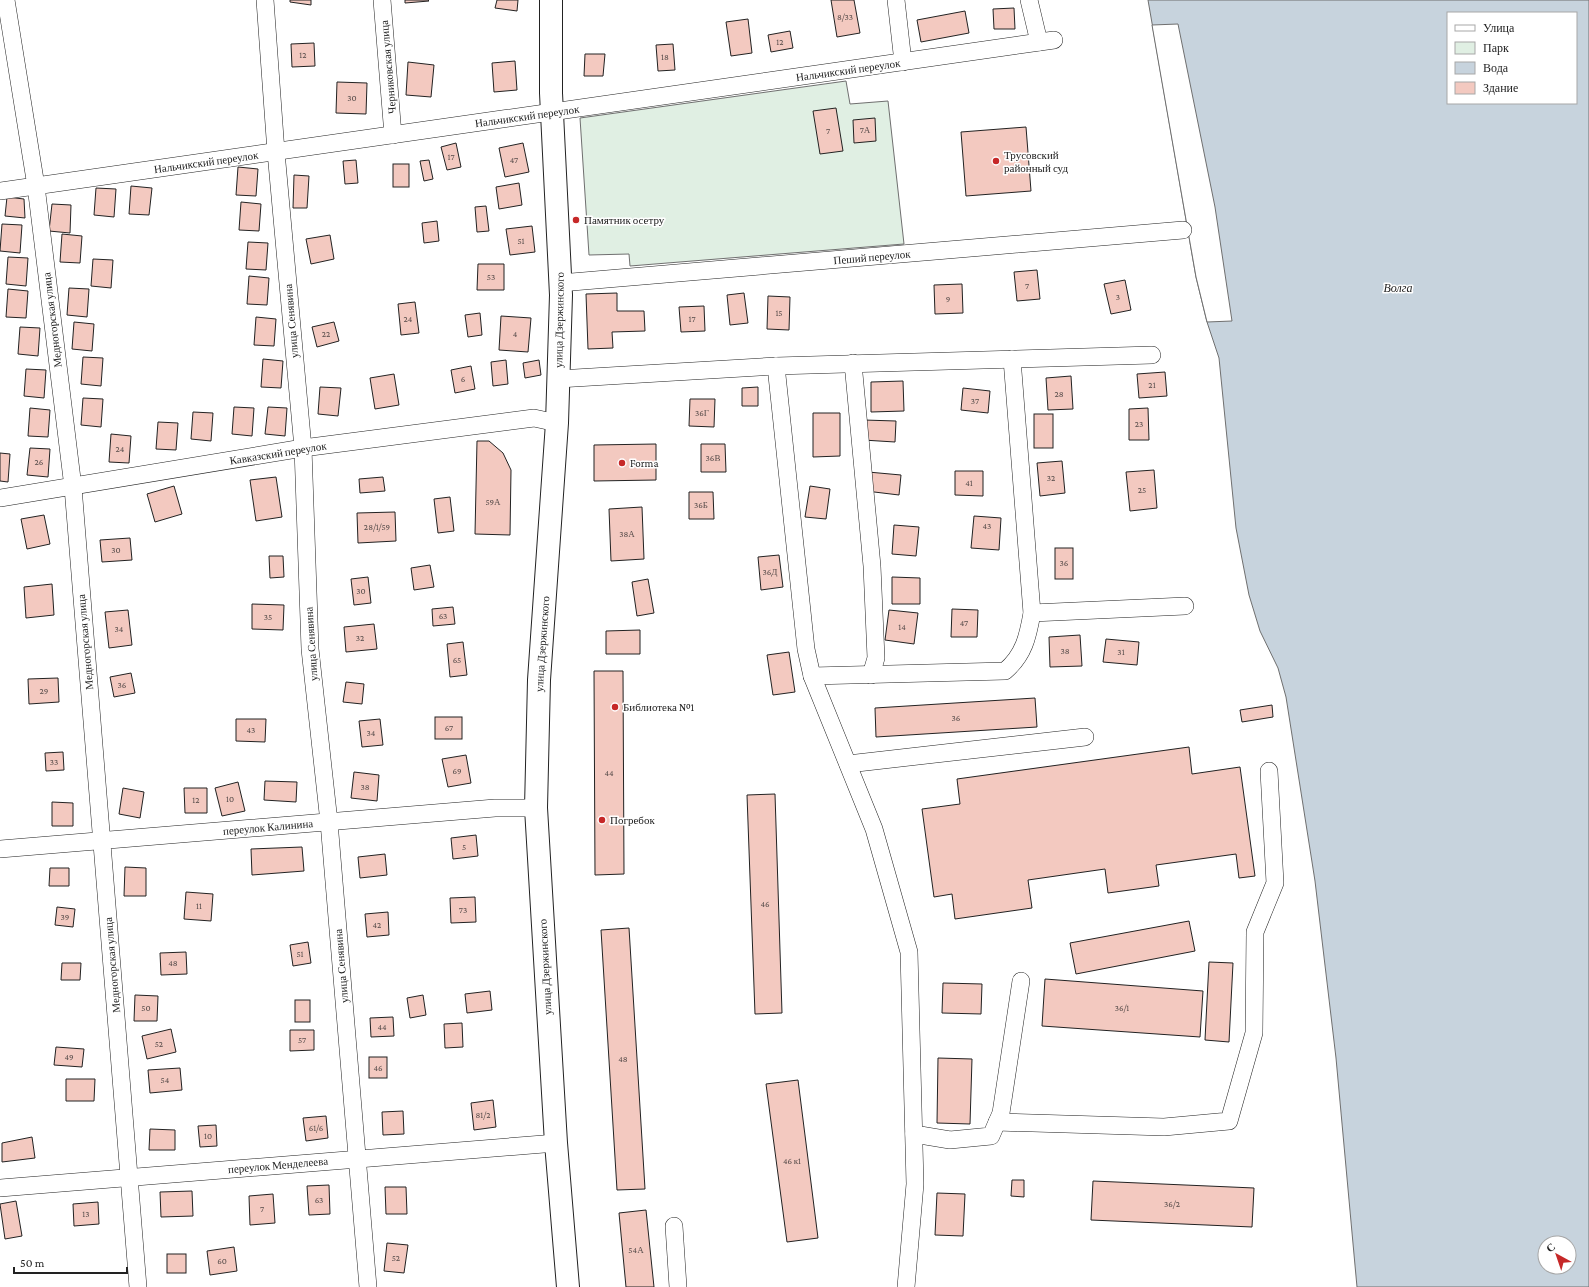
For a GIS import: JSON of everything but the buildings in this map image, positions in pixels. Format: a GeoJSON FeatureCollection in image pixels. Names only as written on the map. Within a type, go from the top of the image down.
{"type":"FeatureCollection","features":[{"type":"Feature","properties":{"kind":"main road","name":"улица Дзержинского"},"geometry":{"type":"LineString","coordinates":[[551,0],[552,93],[560,283],[557,423],[539,680],[536,808],[556,1143],[568,1287]]}},
{"type":"Feature","properties":{"kind":"street","name":"Медногорская улица"},"geometry":{"type":"LineString","coordinates":[[6,0],[36,186],[73,487],[138,1287]]}},
{"type":"Feature","properties":{"kind":"street","name":"улица Сенявина"},"geometry":{"type":"LineString","coordinates":[[265,0],[276,152],[303,448],[310,649],[329,822],[368,1287]]}},
{"type":"Feature","properties":{"kind":"street","name":"Черниковская улица"},"geometry":{"type":"LineString","coordinates":[[382,0],[393,135]]}},
{"type":"Feature","properties":{"kind":"street"},"geometry":{"type":"LineString","coordinates":[[896,0],[903,62]]}},
{"type":"Feature","properties":{"kind":"street","name":"Нальчикский переулок"},"geometry":{"type":"LineString","coordinates":[[0,191],[1047,41],[1029,0]]}},
{"type":"Feature","properties":{"kind":"street","name":"Пеший переулок"},"geometry":{"type":"LineString","coordinates":[[560,283],[1183,230]]}},
{"type":"Feature","properties":{"kind":"street"},"geometry":{"type":"LineString","coordinates":[[558,379],[776,366],[1152,355]]}},
{"type":"Feature","properties":{"kind":"street"},"geometry":{"type":"LineString","coordinates":[[812,676],[1005,671],[1015,663],[1021,653],[1029,631],[1032,613],[1012,359]]}},
{"type":"Feature","properties":{"kind":"street"},"geometry":{"type":"LineString","coordinates":[[853,363],[872,566],[876,658],[871,675]]}},
{"type":"Feature","properties":{"kind":"street"},"geometry":{"type":"LineString","coordinates":[[776,366],[806,649],[812,676],[874,829],[909,952],[915,1184],[906,1287]]}},
{"type":"Feature","properties":{"kind":"street","name":"Кавказский переулок"},"geometry":{"type":"LineString","coordinates":[[0,498],[303,448],[534,418],[557,423]]}},
{"type":"Feature","properties":{"kind":"street"},"geometry":{"type":"LineString","coordinates":[[1032,613],[1185,606]]}},
{"type":"Feature","properties":{"kind":"street"},"geometry":{"type":"LineString","coordinates":[[848,764],[1085,737]]}},
{"type":"Feature","properties":{"kind":"street"},"geometry":{"type":"LineString","coordinates":[[997,1122],[1164,1127],[1228,1121],[1254,1033],[1255,932],[1275,883],[1269,771]]}},
{"type":"Feature","properties":{"kind":"street","name":"переулок Калинина"},"geometry":{"type":"LineString","coordinates":[[0,849],[495,808],[536,808]]}},
{"type":"Feature","properties":{"kind":"street"},"geometry":{"type":"LineString","coordinates":[[914,1134],[950,1140],[991,1136],[1001,1113],[1021,981]]}},
{"type":"Feature","properties":{"kind":"street","name":"переулок Менделеева"},"geometry":{"type":"LineString","coordinates":[[0,1188],[556,1143]]}},
{"type":"Feature","properties":{"kind":"street"},"geometry":{"type":"LineString","coordinates":[[674,1226],[678,1287]]}},
{"type":"Feature","properties":{"kind":"green space"},"geometry":{"type":"Polygon","coordinates":[[[846,81],[850,104],[888,101],[904,244],[630,266],[629,254],[589,255],[580,118],[846,81]]]}},
{"type":"Feature","properties":{"kind":"water","name":"Волга"},"geometry":{"type":"Polygon","coordinates":[[[1148,0],[1589,0],[1589,1287],[1357,1287],[1336,1058],[1315,881],[1286,697],[1278,668],[1260,631],[1249,595],[1236,528],[1219,358],[1207,322],[1196,277],[1148,0]]]}},
{"type":"Feature","properties":{"kind":"pier"},"geometry":{"type":"Polygon","coordinates":[[[1178,24],[1215,207],[1232,321],[1207,322],[1196,277],[1152,25],[1178,24]]]}},
{"type":"Feature","properties":{"kind":"place","name":"Трусовский районный суд"},"geometry":{"type":"Point","coordinates":[996,161]}},
{"type":"Feature","properties":{"kind":"place","name":"Памятник осетру"},"geometry":{"type":"Point","coordinates":[576,220]}},
{"type":"Feature","properties":{"kind":"place","name":"Forma"},"geometry":{"type":"Point","coordinates":[622,463]}},
{"type":"Feature","properties":{"kind":"place","name":"Библиотека №1"},"geometry":{"type":"Point","coordinates":[615,707]}},
{"type":"Feature","properties":{"kind":"place","name":"Погребок"},"geometry":{"type":"Point","coordinates":[602,820]}}]}
